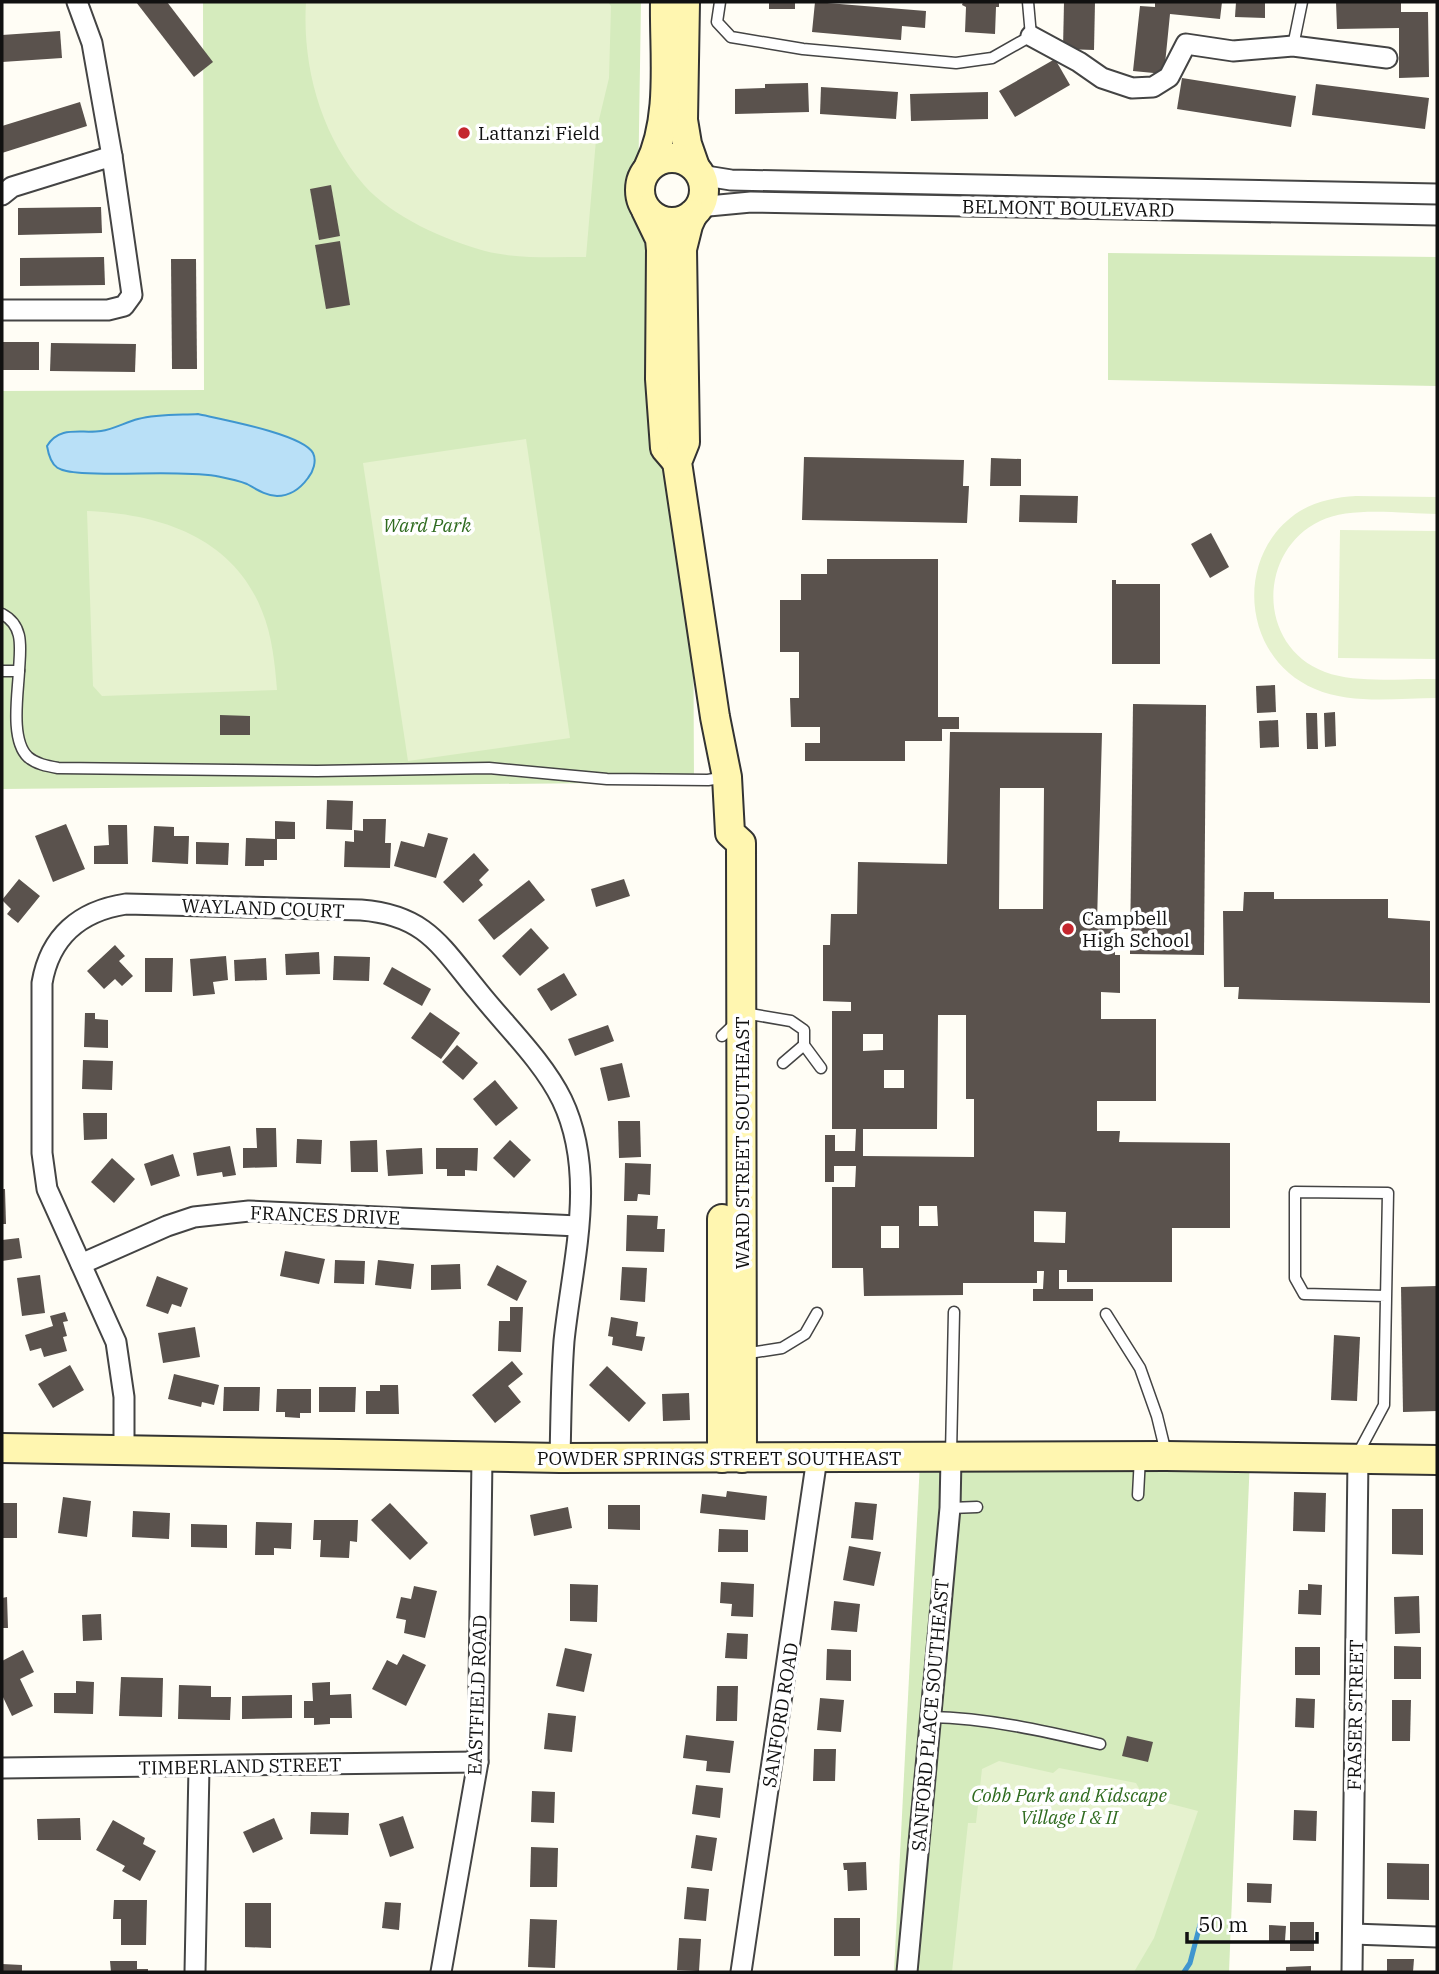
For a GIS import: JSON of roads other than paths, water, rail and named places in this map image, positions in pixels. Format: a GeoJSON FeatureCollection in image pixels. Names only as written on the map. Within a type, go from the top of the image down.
{"type":"FeatureCollection","features":[{"type":"Feature","properties":{"kind":"street"},"geometry":{"type":"LineString","coordinates":[[2,310],[108,310],[124,306],[132,295],[92,43],[77,2]]}},
{"type":"Feature","properties":{"kind":"street","name":"WARD STREET SOUTHEAST"},"geometry":{"type":"LineString","coordinates":[[665,2],[663,120],[659,145],[639,187],[640,199],[660,239],[660,379],[665,448],[677,462]]}},
{"type":"Feature","properties":{"kind":"street","name":"WARD STREET SOUTHEAST"},"geometry":{"type":"LineString","coordinates":[[685,2],[683,120],[687,144],[705,190],[688,225],[682,249],[685,442],[677,462],[715,717],[727,777],[730,832],[723,842],[722,1036],[732,1354]]}},
{"type":"Feature","properties":{"kind":"street"},"geometry":{"type":"LineString","coordinates":[[1031,36],[1102,78],[1132,88],[1153,87],[1169,77],[1186,44],[1233,51],[1293,46],[1387,58]]}},
{"type":"Feature","properties":{"kind":"street"},"geometry":{"type":"LineString","coordinates":[[2,195],[12,187],[111,156]]}},
{"type":"Feature","properties":{"kind":"street"},"geometry":{"type":"LineString","coordinates":[[649,166],[660,159],[673,157],[685,160],[698,171]]}},
{"type":"Feature","properties":{"kind":"street","name":"BELMONT BOULEVARD"},"geometry":{"type":"LineString","coordinates":[[698,171],[731,180],[1437,194]]}},
{"type":"Feature","properties":{"kind":"street","name":"BELMONT BOULEVARD"},"geometry":{"type":"LineString","coordinates":[[696,211],[751,202],[1437,215]]}},
{"type":"Feature","properties":{"kind":"street"},"geometry":{"type":"LineString","coordinates":[[646,210],[655,218],[667,222],[680,221],[696,211]]}},
{"type":"Feature","properties":{"kind":"street","name":"WARD STREET SOUTHEAST"},"geometry":{"type":"LineString","coordinates":[[730,832],[741,843],[742,1017],[732,1354],[732,1458]]}},
{"type":"Feature","properties":{"kind":"street","name":"WAYLAND COURT"},"geometry":{"type":"LineString","coordinates":[[124,1451],[124,1396],[116,1342],[47,1188],[42,1153],[45,965],[52,951],[75,924],[90,913],[126,904],[361,910],[381,912],[412,922],[446,952],[551,1080],[572,1127],[578,1154],[576,1263],[565,1340],[560,1458]]}},
{"type":"Feature","properties":{"kind":"street","name":"FRANCES DRIVE"},"geometry":{"type":"LineString","coordinates":[[81,1264],[194,1217],[249,1211],[578,1226]]}},
{"type":"Feature","properties":{"kind":"street","name":"POWDER SPRINGS STREET SOUTHEAST"},"geometry":{"type":"LineString","coordinates":[[2,1448],[560,1458],[1153,1456],[1437,1460]]}},
{"type":"Feature","properties":{"kind":"street","name":"EASTFIELD ROAD"},"geometry":{"type":"LineString","coordinates":[[442,1972],[478,1762],[482,1457]]}},
{"type":"Feature","properties":{"kind":"street","name":"FRASER STREET"},"geometry":{"type":"LineString","coordinates":[[1352,1972],[1358,1457]]}},
{"type":"Feature","properties":{"kind":"street","name":"SANFORD ROAD"},"geometry":{"type":"LineString","coordinates":[[741,1972],[817,1458]]}},
{"type":"Feature","properties":{"kind":"street","name":"SANFORD PLACE SOUTHEAST"},"geometry":{"type":"LineString","coordinates":[[906,1972],[950,1508],[951,1458]]}},
{"type":"Feature","properties":{"kind":"street","name":"TIMBERLAND STREET"},"geometry":{"type":"LineString","coordinates":[[2,1768],[478,1762]]}},
{"type":"Feature","properties":{"kind":"street"},"geometry":{"type":"LineString","coordinates":[[195,1972],[199,1767]]}},
{"type":"Feature","properties":{"kind":"street"},"geometry":{"type":"LineString","coordinates":[[1353,1934],[1437,1937]]}},
{"type":"Feature","properties":{"kind":"lane"},"geometry":{"type":"LineString","coordinates":[[720,2],[717,22],[731,37],[803,49],[956,63],[992,58],[1031,36],[1028,2]]}},
{"type":"Feature","properties":{"kind":"lane"},"geometry":{"type":"LineString","coordinates":[[1293,46],[1302,2]]}},
{"type":"Feature","properties":{"kind":"lane"},"geometry":{"type":"LineString","coordinates":[[1063,186],[1063,208]]}},
{"type":"Feature","properties":{"kind":"lane"},"geometry":{"type":"LineString","coordinates":[[2,614],[12,620],[20,634],[16,715],[22,750],[36,762],[58,768],[303,771],[478,768],[607,779],[708,780],[727,777]]}},
{"type":"Feature","properties":{"kind":"lane"},"geometry":{"type":"LineString","coordinates":[[2,671],[19,671]]}},
{"type":"Feature","properties":{"kind":"lane"},"geometry":{"type":"LineString","coordinates":[[722,1036],[742,1017],[750,1014],[791,1021],[804,1030],[804,1045],[821,1068]]}},
{"type":"Feature","properties":{"kind":"lane"},"geometry":{"type":"LineString","coordinates":[[783,1063],[804,1045]]}},
{"type":"Feature","properties":{"kind":"lane"},"geometry":{"type":"LineString","coordinates":[[1358,1457],[1384,1405],[1388,1192],[1295,1192],[1295,1278],[1304,1294],[1386,1296]]}},
{"type":"Feature","properties":{"kind":"lane"},"geometry":{"type":"LineString","coordinates":[[951,1458],[954,1312]]}},
{"type":"Feature","properties":{"kind":"lane"},"geometry":{"type":"LineString","coordinates":[[732,1354],[782,1348],[805,1334],[817,1313]]}},
{"type":"Feature","properties":{"kind":"lane"},"geometry":{"type":"LineString","coordinates":[[1106,1314],[1140,1368],[1166,1446],[1153,1456],[1138,1495]]}},
{"type":"Feature","properties":{"kind":"lane"},"geometry":{"type":"LineString","coordinates":[[950,1508],[977,1507]]}},
{"type":"Feature","properties":{"kind":"lane"},"geometry":{"type":"LineString","coordinates":[[929,1717],[978,1720],[1045,1731],[1100,1745]]}},
{"type":"Feature","properties":{"kind":"water"},"geometry":{"type":"Polygon","coordinates":[[[198,414],[260,428],[306,446],[314,456],[311,473],[294,491],[277,496],[216,476],[67,471],[54,465],[47,446],[52,439],[65,433],[101,431],[153,416],[198,414]]]}},
{"type":"Feature","properties":{"kind":"waterway"},"geometry":{"type":"LineString","coordinates":[[1184,1972],[1190,1963],[1201,1921]]}},
{"type":"Feature","properties":{"kind":"place","name":"Lattanzi Field"},"geometry":{"type":"Point","coordinates":[464,133]}},
{"type":"Feature","properties":{"kind":"place","name":"Campbell High School"},"geometry":{"type":"Point","coordinates":[1068,929]}},
{"type":"Feature","properties":{"kind":"park label","name":"Ward Park"},"geometry":{"type":"Point","coordinates":[427,525]}},
{"type":"Feature","properties":{"kind":"park label","name":"Cobb Park and Kidscape Village I & II"},"geometry":{"type":"Point","coordinates":[1069,1806]}}]}
